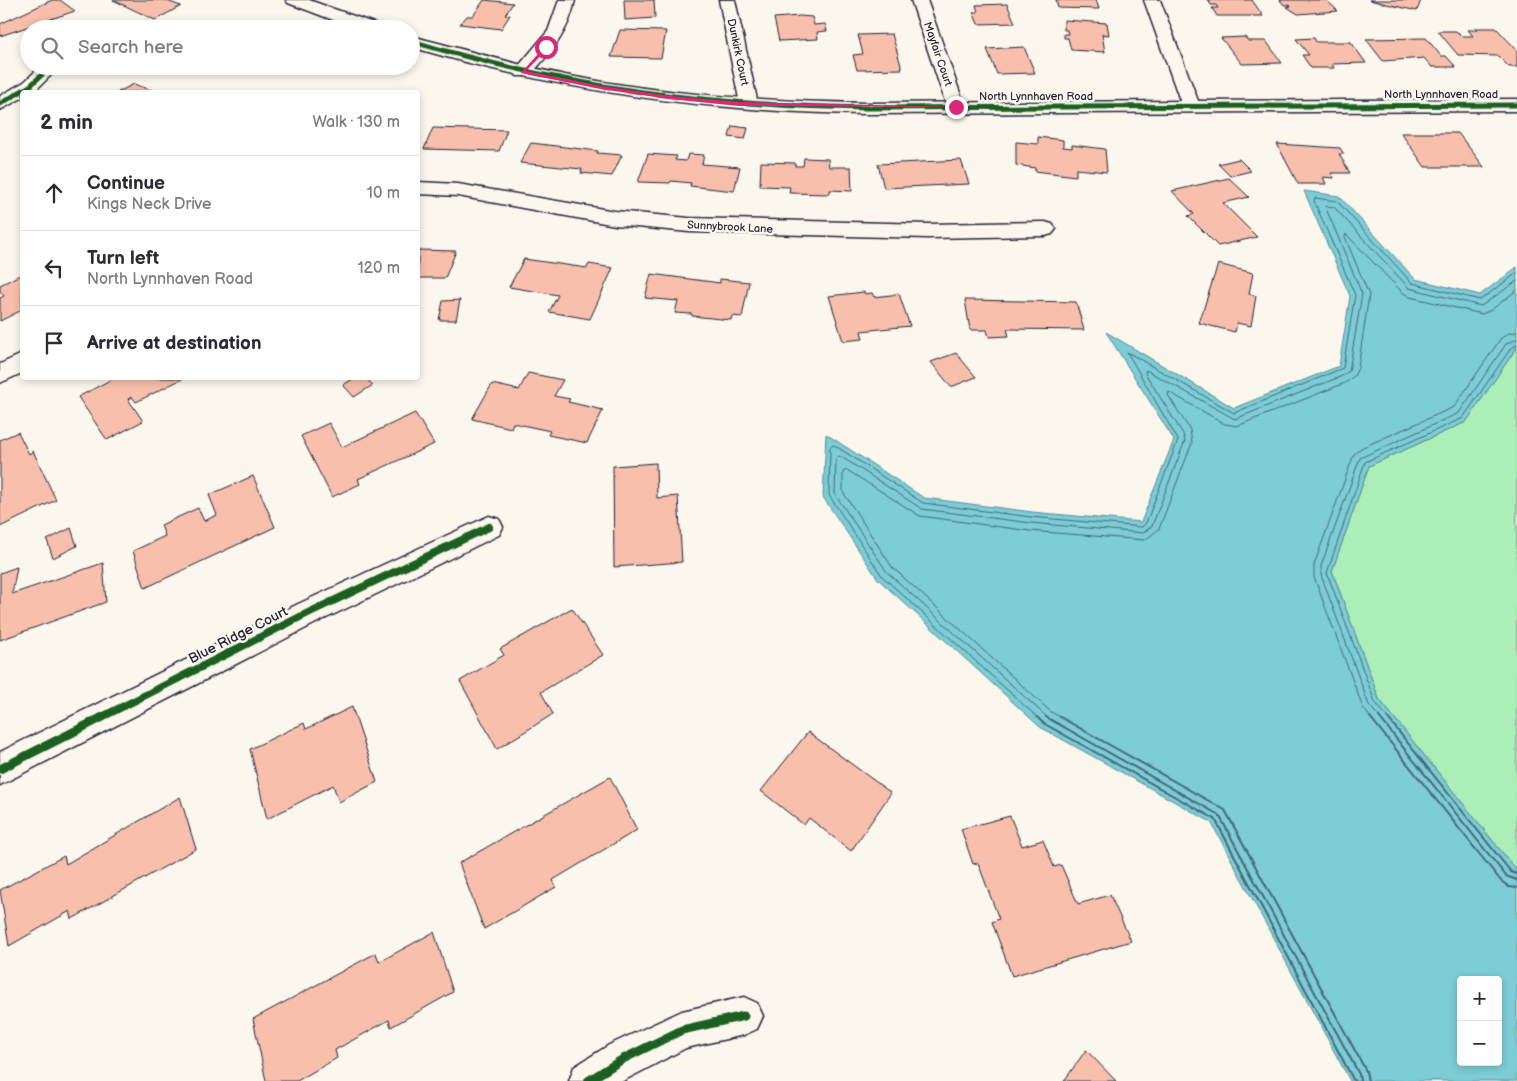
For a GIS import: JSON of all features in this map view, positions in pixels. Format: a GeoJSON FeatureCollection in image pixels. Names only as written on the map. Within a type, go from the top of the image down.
{"type":"FeatureCollection","features":[{"type":"Feature","properties":{"kind":"street"},"geometry":{"type":"LineString","coordinates":[[294,0],[348,20]]}},
{"type":"Feature","properties":{"kind":"street"},"geometry":{"type":"LineString","coordinates":[[523,72],[555,37],[564,19],[567,0]]}},
{"type":"Feature","properties":{"kind":"street","name":"Dunkirk Court"},"geometry":{"type":"LineString","coordinates":[[727,0],[749,104]]}},
{"type":"Feature","properties":{"kind":"street","name":"Mayfair Court"},"geometry":{"type":"LineString","coordinates":[[919,0],[956,107]]}},
{"type":"Feature","properties":{"kind":"street"},"geometry":{"type":"LineString","coordinates":[[1152,0],[1191,106]]}},
{"type":"Feature","properties":{"kind":"street","name":"North Lynnhaven Road"},"geometry":{"type":"LineString","coordinates":[[420,43],[523,72],[650,95],[749,104],[956,107],[1517,105]]}},
{"type":"Feature","properties":{"kind":"street"},"geometry":{"type":"LineString","coordinates":[[23,90],[42,75]]}},
{"type":"Feature","properties":{"kind":"street"},"geometry":{"type":"LineString","coordinates":[[0,104],[20,92]]}},
{"type":"Feature","properties":{"kind":"street","name":"Sunnybrook Lane"},"geometry":{"type":"LineString","coordinates":[[420,188],[458,190],[615,218],[689,225],[928,231],[1045,229]]}},
{"type":"Feature","properties":{"kind":"street"},"geometry":{"type":"LineString","coordinates":[[0,374],[20,364]]}},
{"type":"Feature","properties":{"kind":"street","name":"Blue Ridge Court"},"geometry":{"type":"LineString","coordinates":[[0,769],[308,613],[489,527]]}},
{"type":"Feature","properties":{"kind":"street"},"geometry":{"type":"LineString","coordinates":[[588,1081],[623,1059],[682,1030],[744,1016]]}},
{"type":"Feature","properties":{"kind":"green space"},"geometry":{"type":"Polygon","coordinates":[[[1517,347],[1517,871],[1379,699],[1332,571],[1369,466],[1466,422],[1517,347]]]}},
{"type":"Feature","properties":{"kind":"water"},"geometry":{"type":"Polygon","coordinates":[[[1304,191],[1339,196],[1415,279],[1480,295],[1517,267],[1517,347],[1466,422],[1369,466],[1332,571],[1379,699],[1517,871],[1517,1081],[1350,1081],[1211,822],[1040,727],[878,579],[823,497],[826,434],[924,498],[1032,512],[1141,522],[1174,440],[1106,332],[1234,408],[1339,366],[1350,296],[1304,191]]]}},
{"type":"Feature","properties":{"kind":"building"},"geometry":{"type":"Polygon","coordinates":[[[52,0],[60,0],[75,11],[48,20],[20,20],[20,29],[0,36],[0,24],[52,0]]]}},
{"type":"Feature","properties":{"kind":"building"},"geometry":{"type":"Polygon","coordinates":[[[113,0],[164,0],[181,6],[155,20],[113,0]]]}},
{"type":"Feature","properties":{"kind":"building"},"geometry":{"type":"Polygon","coordinates":[[[484,0],[513,3],[505,15],[510,15],[501,29],[460,24],[467,16],[473,16],[484,0]]]}},
{"type":"Feature","properties":{"kind":"building"},"geometry":{"type":"Polygon","coordinates":[[[624,0],[654,0],[655,18],[625,20],[624,0]]]}},
{"type":"Feature","properties":{"kind":"building"},"geometry":{"type":"Polygon","coordinates":[[[1056,0],[1096,0],[1099,9],[1058,8],[1056,0]]]}},
{"type":"Feature","properties":{"kind":"building"},"geometry":{"type":"Polygon","coordinates":[[[1208,0],[1252,0],[1263,16],[1217,16],[1212,8],[1218,8],[1216,5],[1211,5],[1208,0]]]}},
{"type":"Feature","properties":{"kind":"building"},"geometry":{"type":"Polygon","coordinates":[[[1280,0],[1326,0],[1338,11],[1298,14],[1287,7],[1291,6],[1284,5],[1280,0]]]}},
{"type":"Feature","properties":{"kind":"building"},"geometry":{"type":"Polygon","coordinates":[[[1369,0],[1421,0],[1417,11],[1369,0]]]}},
{"type":"Feature","properties":{"kind":"building"},"geometry":{"type":"Polygon","coordinates":[[[1007,4],[1015,23],[978,24],[973,12],[978,12],[976,5],[1007,4]]]}},
{"type":"Feature","properties":{"kind":"building"},"geometry":{"type":"Polygon","coordinates":[[[812,17],[814,25],[825,24],[827,31],[817,32],[818,39],[779,41],[774,18],[812,17]]]}},
{"type":"Feature","properties":{"kind":"building"},"geometry":{"type":"Polygon","coordinates":[[[1064,20],[1107,23],[1109,35],[1102,34],[1105,52],[1071,50],[1068,38],[1064,38],[1064,34],[1068,34],[1067,30],[1064,30],[1064,20]]]}},
{"type":"Feature","properties":{"kind":"building"},"geometry":{"type":"Polygon","coordinates":[[[1475,28],[1496,28],[1517,50],[1517,67],[1509,67],[1498,56],[1458,55],[1438,31],[1456,31],[1461,36],[1473,36],[1468,30],[1478,30],[1475,28]]]}},
{"type":"Feature","properties":{"kind":"building"},"geometry":{"type":"Polygon","coordinates":[[[620,30],[666,31],[661,58],[611,57],[620,30]]]}},
{"type":"Feature","properties":{"kind":"building"},"geometry":{"type":"Polygon","coordinates":[[[892,34],[902,69],[857,70],[853,55],[863,54],[858,35],[892,34]]]}},
{"type":"Feature","properties":{"kind":"building"},"geometry":{"type":"Polygon","coordinates":[[[1245,37],[1248,41],[1266,41],[1282,63],[1242,64],[1221,38],[1245,37]]]}},
{"type":"Feature","properties":{"kind":"building"},"geometry":{"type":"Polygon","coordinates":[[[1314,38],[1316,42],[1351,42],[1366,63],[1332,64],[1334,68],[1311,68],[1302,55],[1309,55],[1296,39],[1314,38]]]}},
{"type":"Feature","properties":{"kind":"building"},"geometry":{"type":"Polygon","coordinates":[[[1426,38],[1441,56],[1446,56],[1456,67],[1432,67],[1424,58],[1383,61],[1366,39],[1426,38]]]}},
{"type":"Feature","properties":{"kind":"building"},"geometry":{"type":"Polygon","coordinates":[[[1024,47],[1035,73],[997,74],[987,49],[1024,47]]]}},
{"type":"Feature","properties":{"kind":"building"},"geometry":{"type":"Polygon","coordinates":[[[134,84],[151,90],[122,90],[134,84]]]}},
{"type":"Feature","properties":{"kind":"building"},"geometry":{"type":"Polygon","coordinates":[[[732,126],[748,128],[745,139],[729,137],[732,126]]]}},
{"type":"Feature","properties":{"kind":"building"},"geometry":{"type":"Polygon","coordinates":[[[433,128],[507,130],[499,151],[424,149],[433,128]]]}},
{"type":"Feature","properties":{"kind":"building"},"geometry":{"type":"Polygon","coordinates":[[[1401,133],[1458,133],[1484,167],[1425,167],[1401,133]]]}},
{"type":"Feature","properties":{"kind":"building"},"geometry":{"type":"Polygon","coordinates":[[[1038,137],[1063,140],[1063,147],[1072,148],[1072,145],[1105,149],[1107,172],[1076,169],[1076,176],[1035,171],[1035,168],[1016,165],[1016,142],[1038,144],[1038,137]]]}},
{"type":"Feature","properties":{"kind":"building"},"geometry":{"type":"Polygon","coordinates":[[[531,143],[622,155],[612,176],[581,173],[582,169],[520,163],[531,143]]]}},
{"type":"Feature","properties":{"kind":"building"},"geometry":{"type":"Polygon","coordinates":[[[1277,144],[1340,148],[1344,154],[1339,154],[1350,173],[1331,173],[1334,178],[1323,177],[1326,184],[1298,184],[1277,144]]]}},
{"type":"Feature","properties":{"kind":"building"},"geometry":{"type":"Polygon","coordinates":[[[648,154],[677,156],[675,160],[686,161],[688,154],[704,155],[702,164],[740,167],[734,191],[690,186],[691,183],[671,181],[670,183],[638,182],[648,154]]]}},
{"type":"Feature","properties":{"kind":"building"},"geometry":{"type":"Polygon","coordinates":[[[804,158],[828,159],[829,167],[851,167],[852,191],[830,190],[830,194],[789,193],[790,187],[760,186],[761,162],[795,163],[795,166],[803,166],[804,158]]]}},
{"type":"Feature","properties":{"kind":"building"},"geometry":{"type":"Polygon","coordinates":[[[1239,159],[1251,171],[1230,176],[1218,164],[1239,159]]]}},
{"type":"Feature","properties":{"kind":"building"},"geometry":{"type":"Polygon","coordinates":[[[961,160],[969,184],[884,188],[878,164],[961,160]]]}},
{"type":"Feature","properties":{"kind":"building"},"geometry":{"type":"Polygon","coordinates":[[[1229,178],[1249,197],[1223,203],[1257,237],[1218,246],[1188,216],[1194,214],[1172,191],[1229,178]]]}},
{"type":"Feature","properties":{"kind":"building"},"geometry":{"type":"Polygon","coordinates":[[[420,250],[456,251],[445,278],[420,278],[420,250]]]}},
{"type":"Feature","properties":{"kind":"building"},"geometry":{"type":"Polygon","coordinates":[[[524,259],[587,268],[589,264],[613,268],[590,319],[549,312],[558,295],[509,287],[524,259]]]}},
{"type":"Feature","properties":{"kind":"building"},"geometry":{"type":"Polygon","coordinates":[[[1218,264],[1253,273],[1249,294],[1256,296],[1251,326],[1237,323],[1235,332],[1199,323],[1218,264]]]}},
{"type":"Feature","properties":{"kind":"building"},"geometry":{"type":"Polygon","coordinates":[[[651,274],[720,283],[720,279],[749,282],[742,317],[732,316],[731,320],[675,313],[678,301],[645,298],[651,274]]]}},
{"type":"Feature","properties":{"kind":"building"},"geometry":{"type":"Polygon","coordinates":[[[20,275],[20,311],[0,321],[0,298],[4,296],[0,291],[0,285],[20,275]]]}},
{"type":"Feature","properties":{"kind":"building"},"geometry":{"type":"Polygon","coordinates":[[[864,292],[865,294],[872,293],[874,297],[899,294],[910,326],[861,331],[863,339],[843,341],[829,296],[864,292]]]}},
{"type":"Feature","properties":{"kind":"building"},"geometry":{"type":"Polygon","coordinates":[[[460,300],[456,320],[439,320],[443,301],[460,300]]]}},
{"type":"Feature","properties":{"kind":"building"},"geometry":{"type":"Polygon","coordinates":[[[965,300],[1076,302],[1084,330],[1007,329],[1009,336],[989,337],[987,330],[970,330],[965,300]]]}},
{"type":"Feature","properties":{"kind":"building"},"geometry":{"type":"Polygon","coordinates":[[[956,353],[976,377],[951,387],[931,362],[956,353]]]}},
{"type":"Feature","properties":{"kind":"building"},"geometry":{"type":"Polygon","coordinates":[[[528,373],[563,380],[554,396],[570,399],[568,402],[603,410],[587,443],[548,435],[550,431],[513,423],[511,428],[472,419],[492,384],[519,390],[528,373]]]}},
{"type":"Feature","properties":{"kind":"building"},"geometry":{"type":"Polygon","coordinates":[[[110,380],[180,380],[136,402],[132,397],[128,399],[143,421],[107,440],[78,397],[110,380]]]}},
{"type":"Feature","properties":{"kind":"building"},"geometry":{"type":"Polygon","coordinates":[[[352,380],[367,380],[373,385],[354,397],[343,385],[352,380]]]}},
{"type":"Feature","properties":{"kind":"building"},"geometry":{"type":"Polygon","coordinates":[[[415,413],[434,444],[358,479],[360,484],[332,497],[301,436],[329,423],[342,447],[415,413]]]}},
{"type":"Feature","properties":{"kind":"building"},"geometry":{"type":"Polygon","coordinates":[[[18,432],[29,454],[33,451],[56,500],[0,527],[0,440],[18,432]]]}},
{"type":"Feature","properties":{"kind":"building"},"geometry":{"type":"Polygon","coordinates":[[[656,463],[657,498],[678,496],[682,562],[614,567],[613,466],[656,463]]]}},
{"type":"Feature","properties":{"kind":"building"},"geometry":{"type":"Polygon","coordinates":[[[253,476],[275,527],[145,588],[133,551],[165,536],[161,525],[198,508],[204,521],[217,515],[209,495],[253,476]]]}},
{"type":"Feature","properties":{"kind":"building"},"geometry":{"type":"Polygon","coordinates":[[[71,528],[77,546],[53,558],[47,540],[71,528]]]}},
{"type":"Feature","properties":{"kind":"building"},"geometry":{"type":"Polygon","coordinates":[[[103,563],[106,602],[0,640],[0,573],[17,567],[12,594],[103,563]]]}},
{"type":"Feature","properties":{"kind":"building"},"geometry":{"type":"Polygon","coordinates":[[[572,608],[603,655],[541,692],[553,714],[497,749],[460,681],[504,655],[500,649],[572,608]]]}},
{"type":"Feature","properties":{"kind":"building"},"geometry":{"type":"Polygon","coordinates":[[[352,707],[377,782],[339,802],[333,785],[267,819],[250,749],[304,723],[306,729],[352,707]]]}},
{"type":"Feature","properties":{"kind":"building"},"geometry":{"type":"Polygon","coordinates":[[[808,732],[891,793],[851,851],[809,818],[804,825],[761,791],[808,732]]]}},
{"type":"Feature","properties":{"kind":"building"},"geometry":{"type":"Polygon","coordinates":[[[610,777],[637,830],[553,880],[556,887],[484,929],[459,863],[610,777]]]}},
{"type":"Feature","properties":{"kind":"building"},"geometry":{"type":"Polygon","coordinates":[[[180,797],[196,849],[72,919],[70,911],[9,946],[0,890],[64,856],[66,864],[180,797]]]}},
{"type":"Feature","properties":{"kind":"building"},"geometry":{"type":"Polygon","coordinates":[[[1010,816],[1022,846],[1043,840],[1054,867],[1061,865],[1078,904],[1110,895],[1131,941],[1012,976],[992,922],[999,919],[978,863],[973,864],[961,829],[1010,816]]]}},
{"type":"Feature","properties":{"kind":"building"},"geometry":{"type":"Polygon","coordinates":[[[434,932],[453,992],[391,1027],[389,1020],[335,1050],[337,1058],[297,1081],[266,1081],[253,1019],[376,953],[379,962],[434,932]]]}},
{"type":"Feature","properties":{"kind":"building"},"geometry":{"type":"Polygon","coordinates":[[[1086,1050],[1116,1081],[1064,1081],[1086,1050]]]}},
{"type":"Feature","properties":{"kind":"cycle path"},"geometry":{"type":"LineString","coordinates":[[420,44],[506,67],[635,93],[766,106],[866,108],[1517,105]]}},
{"type":"Feature","properties":{"kind":"cycle path"},"geometry":{"type":"LineString","coordinates":[[23,90],[42,75]]}},
{"type":"Feature","properties":{"kind":"cycle path"},"geometry":{"type":"LineString","coordinates":[[0,104],[20,92]]}},
{"type":"Feature","properties":{"kind":"cycle path"},"geometry":{"type":"LineString","coordinates":[[0,769],[308,613],[489,527]]}},
{"type":"Feature","properties":{"kind":"cycle path"},"geometry":{"type":"LineString","coordinates":[[588,1081],[623,1059],[682,1030],[744,1016]]}},
{"type":"Feature","properties":{"kind":"route"},"geometry":{"type":"LineString","coordinates":[[546,47],[523,72],[601,88],[670,98],[740,104],[813,107],[956,107]]}}]}
